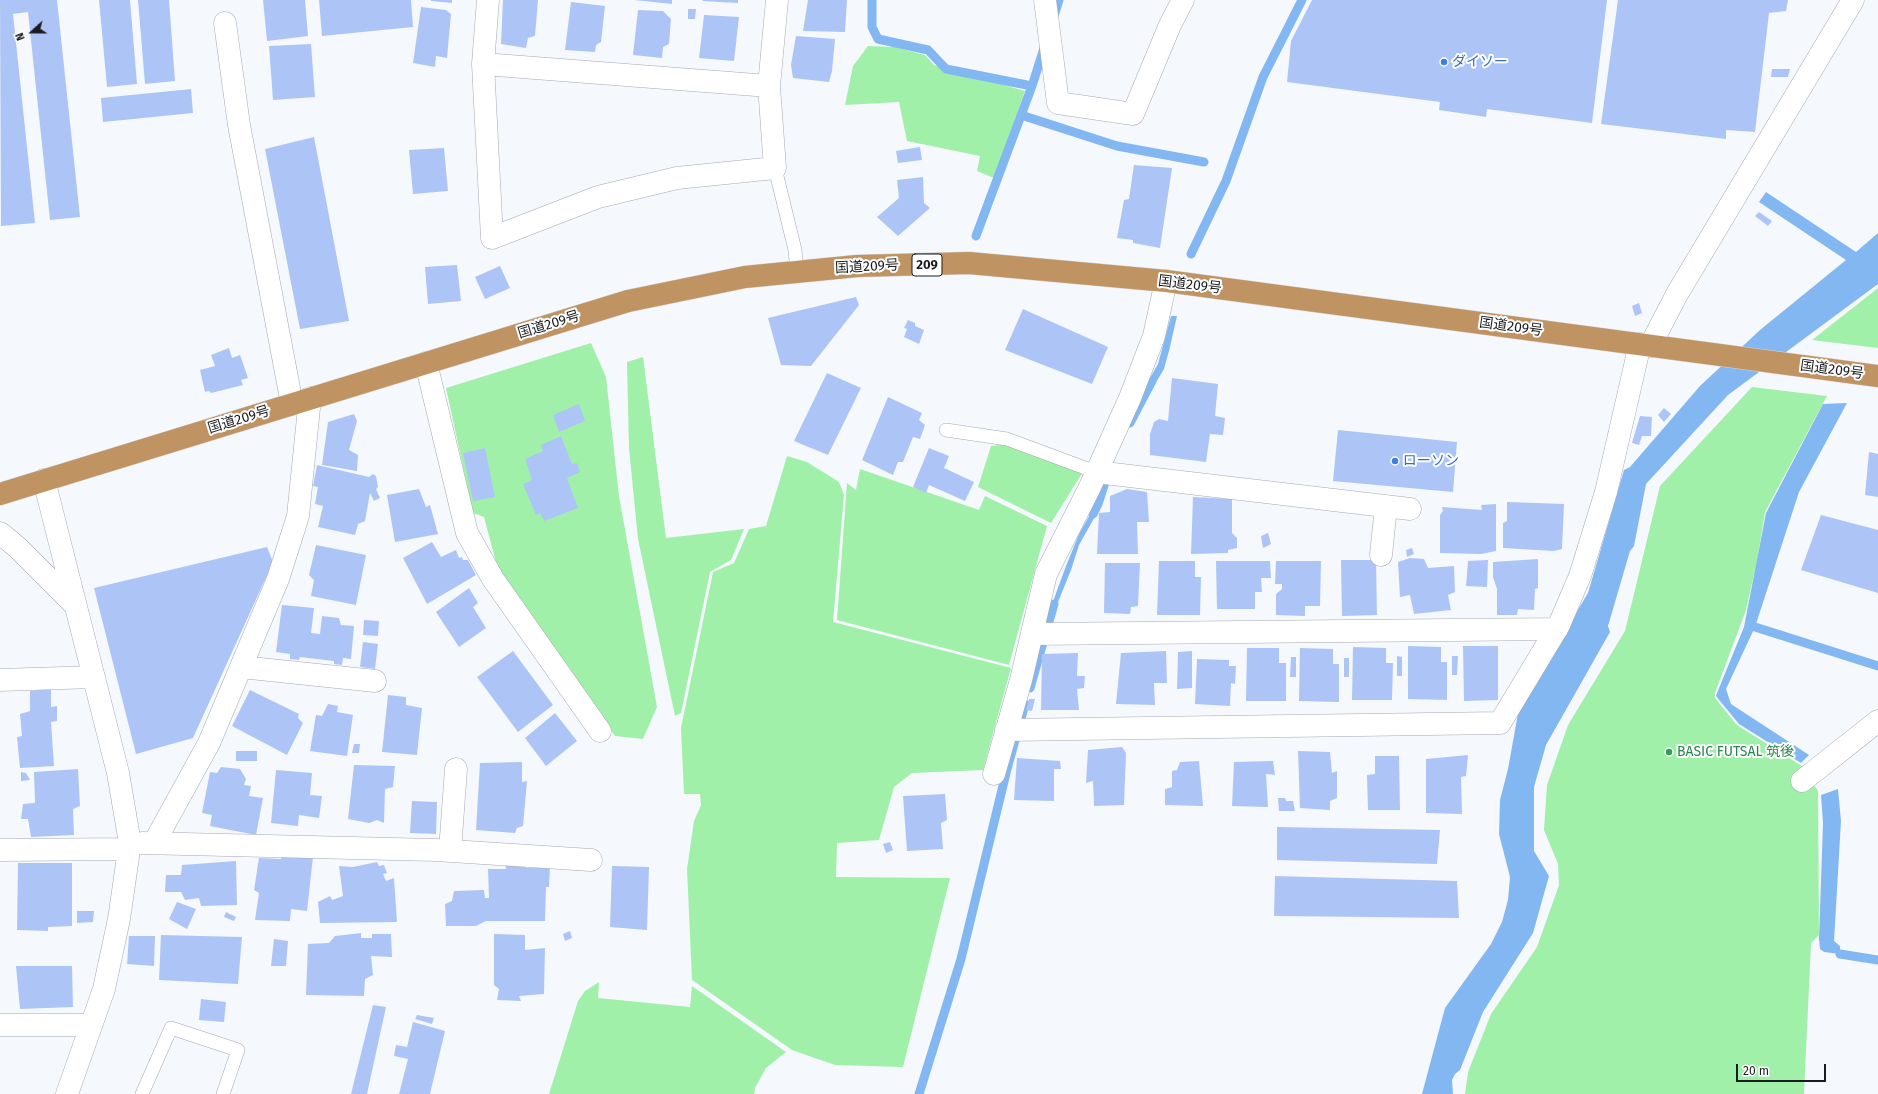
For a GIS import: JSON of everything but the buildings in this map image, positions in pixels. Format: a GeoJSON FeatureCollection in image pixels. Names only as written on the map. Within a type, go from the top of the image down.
{"type":"FeatureCollection","features":[{"type":"Feature","properties":{"kind":"highway","name":"国道209号"},"geometry":{"type":"LineString","coordinates":[[0,494],[628,301],[745,277],[858,266],[969,263],[1166,281],[1878,376]]}},
{"type":"Feature","properties":{"kind":"street"},"geometry":{"type":"LineString","coordinates":[[488,0],[483,64],[492,238],[598,197],[677,178],[776,168],[769,86],[777,0]]}},
{"type":"Feature","properties":{"kind":"street"},"geometry":{"type":"LineString","coordinates":[[1045,0],[1058,102],[1133,114],[1170,25],[1183,0]]}},
{"type":"Feature","properties":{"kind":"street"},"geometry":{"type":"LineString","coordinates":[[1006,730],[1500,723],[1557,629],[1580,576],[1606,492],[1645,345],[1854,0]]}},
{"type":"Feature","properties":{"kind":"street"},"geometry":{"type":"LineString","coordinates":[[154,843],[209,743],[278,579],[298,516],[301,401],[239,125],[225,23]]}},
{"type":"Feature","properties":{"kind":"street"},"geometry":{"type":"LineString","coordinates":[[483,64],[769,86]]}},
{"type":"Feature","properties":{"kind":"street"},"geometry":{"type":"LineString","coordinates":[[994,774],[1032,634],[1046,574],[1130,398],[1154,336],[1166,281]]}},
{"type":"Feature","properties":{"kind":"street"},"geometry":{"type":"LineString","coordinates":[[426,363],[467,533],[493,579],[600,731]]}},
{"type":"Feature","properties":{"kind":"street"},"geometry":{"type":"LineString","coordinates":[[1096,472],[1410,509]]}},
{"type":"Feature","properties":{"kind":"street"},"geometry":{"type":"LineString","coordinates":[[44,480],[118,773],[129,846],[119,919],[106,982],[67,1094]]}},
{"type":"Feature","properties":{"kind":"street"},"geometry":{"type":"LineString","coordinates":[[1381,555],[1386,506]]}},
{"type":"Feature","properties":{"kind":"street"},"geometry":{"type":"LineString","coordinates":[[0,533],[17,547],[76,606]]}},
{"type":"Feature","properties":{"kind":"street"},"geometry":{"type":"LineString","coordinates":[[1032,634],[1557,629]]}},
{"type":"Feature","properties":{"kind":"street"},"geometry":{"type":"LineString","coordinates":[[241,667],[375,681]]}},
{"type":"Feature","properties":{"kind":"street"},"geometry":{"type":"LineString","coordinates":[[0,680],[94,677]]}},
{"type":"Feature","properties":{"kind":"street"},"geometry":{"type":"LineString","coordinates":[[1802,781],[1878,721]]}},
{"type":"Feature","properties":{"kind":"street"},"geometry":{"type":"LineString","coordinates":[[450,851],[456,768]]}},
{"type":"Feature","properties":{"kind":"street"},"geometry":{"type":"LineString","coordinates":[[0,850],[129,846],[154,843],[450,851],[591,860]]}},
{"type":"Feature","properties":{"kind":"street"},"geometry":{"type":"LineString","coordinates":[[0,1024],[91,1025]]}},
{"type":"Feature","properties":{"kind":"lane"},"geometry":{"type":"LineString","coordinates":[[776,168],[794,250],[797,272]]}},
{"type":"Feature","properties":{"kind":"lane"},"geometry":{"type":"LineString","coordinates":[[946,430],[1007,439],[1096,472]]}},
{"type":"Feature","properties":{"kind":"lane"},"geometry":{"type":"LineString","coordinates":[[142,1094],[171,1028],[238,1050],[223,1094]]}},
{"type":"Feature","properties":{"kind":"green space"},"geometry":{"type":"Polygon","coordinates":[[[868,46],[895,47],[925,55],[934,65],[1025,91],[994,178],[977,171],[980,156],[907,141],[899,102],[845,105],[853,66],[868,46]]]}},
{"type":"Feature","properties":{"kind":"green space"},"geometry":{"type":"Polygon","coordinates":[[[1878,288],[1878,348],[1812,340],[1878,288]]]}},
{"type":"Feature","properties":{"kind":"green space"},"geometry":{"type":"Polygon","coordinates":[[[591,343],[606,377],[619,496],[657,707],[643,739],[615,736],[497,566],[484,517],[473,513],[446,388],[591,343]]]}},
{"type":"Feature","properties":{"kind":"green space"},"geometry":{"type":"Polygon","coordinates":[[[643,357],[666,538],[744,529],[731,560],[710,572],[681,713],[675,716],[638,539],[629,448],[627,362],[643,357]]]}},
{"type":"Feature","properties":{"kind":"green space","name":"BASIC FUTSAL 筑後"},"geometry":{"type":"Polygon","coordinates":[[[1752,387],[1827,396],[1765,512],[1757,561],[1746,610],[1715,693],[1715,698],[1737,725],[1802,766],[1818,791],[1819,935],[1811,943],[1804,1094],[1465,1094],[1468,1072],[1491,1014],[1537,947],[1559,885],[1558,864],[1544,830],[1547,785],[1568,725],[1625,631],[1660,486],[1752,387]]]}},
{"type":"Feature","properties":{"kind":"green space"},"geometry":{"type":"Polygon","coordinates":[[[1009,444],[1083,472],[1051,523],[978,487],[991,446],[1009,444]]]}},
{"type":"Feature","properties":{"kind":"green space"},"geometry":{"type":"Polygon","coordinates":[[[787,456],[807,462],[839,482],[844,495],[833,622],[1011,668],[983,770],[912,773],[894,787],[879,840],[837,843],[836,877],[950,878],[903,1067],[835,1065],[792,1050],[692,980],[687,869],[694,821],[701,805],[700,794],[684,794],[681,728],[713,572],[734,563],[749,529],[766,526],[787,456]]]}},
{"type":"Feature","properties":{"kind":"green space"},"geometry":{"type":"Polygon","coordinates":[[[860,469],[979,510],[985,496],[1047,526],[1009,665],[837,620],[847,483],[856,490],[860,469]]]}},
{"type":"Feature","properties":{"kind":"green space"},"geometry":{"type":"Polygon","coordinates":[[[599,982],[598,998],[690,1007],[692,986],[786,1052],[766,1068],[755,1088],[754,1094],[549,1094],[578,1001],[585,991],[599,982]]]}},
{"type":"Feature","properties":{"kind":"water"},"geometry":{"type":"Polygon","coordinates":[[[1766,192],[1856,252],[1878,233],[1878,284],[1728,395],[1646,484],[1634,546],[1630,551],[1608,626],[1610,632],[1546,745],[1534,787],[1534,851],[1549,876],[1533,933],[1483,1012],[1460,1070],[1455,1074],[1452,1080],[1453,1094],[1422,1094],[1445,1008],[1491,944],[1502,922],[1508,900],[1510,877],[1499,834],[1500,800],[1508,769],[1519,708],[1588,593],[1624,470],[1630,467],[1700,386],[1760,330],[1846,260],[1759,202],[1766,192]]]}},
{"type":"Feature","properties":{"kind":"water"},"geometry":{"type":"Polygon","coordinates":[[[1171,316],[1177,316],[1164,369],[1149,394],[1143,390],[1158,364],[1171,316]]]}},
{"type":"Feature","properties":{"kind":"water"},"geometry":{"type":"Polygon","coordinates":[[[1847,403],[1799,492],[1755,627],[1726,689],[1731,704],[1809,755],[1801,763],[1739,724],[1716,696],[1744,627],[1766,513],[1823,404],[1847,403]]]}},
{"type":"Feature","properties":{"kind":"water"},"geometry":{"type":"Polygon","coordinates":[[[1097,502],[1102,504],[1079,545],[1071,570],[1052,617],[1048,615],[1066,566],[1079,534],[1097,502]]]}},
{"type":"Feature","properties":{"kind":"water"},"geometry":{"type":"Polygon","coordinates":[[[1838,789],[1841,821],[1834,941],[1840,946],[1840,954],[1824,952],[1820,949],[1819,939],[1823,823],[1821,795],[1838,789]]]}},
{"type":"Feature","properties":{"kind":"waterway"},"geometry":{"type":"LineString","coordinates":[[872,0],[872,27],[878,39],[928,50],[946,69],[1032,86]]}},
{"type":"Feature","properties":{"kind":"waterway"},"geometry":{"type":"LineString","coordinates":[[1054,16],[1059,0]]}},
{"type":"Feature","properties":{"kind":"waterway"},"geometry":{"type":"LineString","coordinates":[[1191,254],[1226,181],[1263,77],[1302,0]]}},
{"type":"Feature","properties":{"kind":"waterway"},"geometry":{"type":"LineString","coordinates":[[976,236],[1032,86],[1045,45]]}},
{"type":"Feature","properties":{"kind":"waterway"},"geometry":{"type":"LineString","coordinates":[[1021,115],[1117,146],[1204,162]]}},
{"type":"Feature","properties":{"kind":"waterway"},"geometry":{"type":"LineString","coordinates":[[1130,423],[1152,381]]}},
{"type":"Feature","properties":{"kind":"waterway"},"geometry":{"type":"LineString","coordinates":[[1093,514],[1098,504],[1108,473]]}},
{"type":"Feature","properties":{"kind":"waterway"},"geometry":{"type":"LineString","coordinates":[[1030,688],[1054,604]]}},
{"type":"Feature","properties":{"kind":"waterway"},"geometry":{"type":"LineString","coordinates":[[1755,627],[1878,666]]}},
{"type":"Feature","properties":{"kind":"waterway"},"geometry":{"type":"LineString","coordinates":[[919,1094],[961,959],[1007,769],[1025,704]]}},
{"type":"Feature","properties":{"kind":"waterway"},"geometry":{"type":"LineString","coordinates":[[1840,954],[1878,960]]}},
{"type":"Feature","properties":{"kind":"place","name":"ダイソー"},"geometry":{"type":"Point","coordinates":[1444,62]}},
{"type":"Feature","properties":{"kind":"place","name":"ローソン"},"geometry":{"type":"Point","coordinates":[1395,461]}},
{"type":"Feature","properties":{"kind":"place","name":"BASIC FUTSAL 筑後"},"geometry":{"type":"Point","coordinates":[1669,752]}}]}
